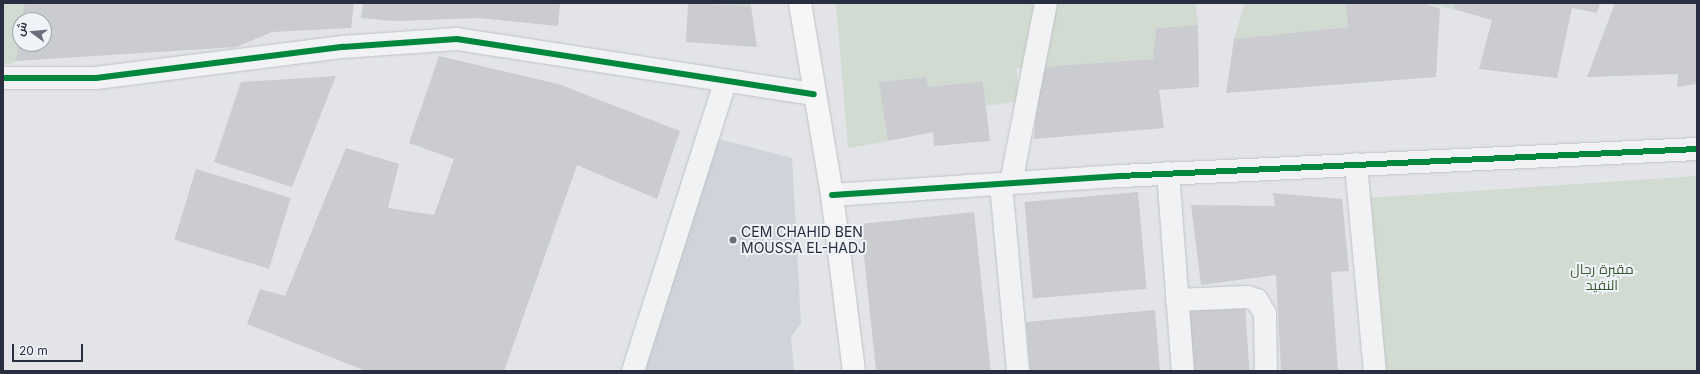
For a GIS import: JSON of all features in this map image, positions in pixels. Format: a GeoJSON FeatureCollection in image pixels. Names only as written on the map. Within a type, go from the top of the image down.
{"type":"FeatureCollection","features":[{"type":"Feature","properties":{"kind":"main road"},"geometry":{"type":"LineString","coordinates":[[800,3],[832,195],[854,371]]}},
{"type":"Feature","properties":{"kind":"street"},"geometry":{"type":"LineString","coordinates":[[1018,371],[1006,183],[1046,3]]}},
{"type":"Feature","properties":{"kind":"street"},"geometry":{"type":"LineString","coordinates":[[3,78],[96,78],[343,46],[457,39],[725,83],[814,94]]}},
{"type":"Feature","properties":{"kind":"street"},"geometry":{"type":"LineString","coordinates":[[634,371],[725,83]]}},
{"type":"Feature","properties":{"kind":"street"},"geometry":{"type":"LineString","coordinates":[[832,195],[1168,173],[1697,149]]}},
{"type":"Feature","properties":{"kind":"street"},"geometry":{"type":"LineString","coordinates":[[1356,164],[1375,371]]}},
{"type":"Feature","properties":{"kind":"street"},"geometry":{"type":"LineString","coordinates":[[1168,173],[1183,371]]}},
{"type":"Feature","properties":{"kind":"street"},"geometry":{"type":"LineString","coordinates":[[1178,300],[1247,296],[1257,300],[1265,314],[1266,371]]}},
{"type":"Feature","properties":{"kind":"shaded area","name":"CEM CHAHID BEN MOUSSA EL-HADJ"},"geometry":{"type":"Polygon","coordinates":[[[702,135],[792,158],[801,323],[791,337],[794,371],[629,371],[702,135]]]}},
{"type":"Feature","properties":{"kind":"green space"},"geometry":{"type":"Polygon","coordinates":[[[3,3],[25,3],[24,12],[12,12],[12,52],[17,52],[16,61],[10,64],[3,64],[3,3]]]}},
{"type":"Feature","properties":{"kind":"green space"},"geometry":{"type":"Polygon","coordinates":[[[705,3],[751,3],[751,6],[705,3]]]}},
{"type":"Feature","properties":{"kind":"green space"},"geometry":{"type":"Polygon","coordinates":[[[836,3],[1039,3],[1028,68],[1016,68],[1021,101],[986,106],[983,81],[928,87],[925,77],[880,82],[888,141],[848,148],[836,3]]]}},
{"type":"Feature","properties":{"kind":"green space"},"geometry":{"type":"Polygon","coordinates":[[[1056,3],[1196,3],[1198,25],[1156,28],[1153,59],[1040,67],[1056,3]]]}},
{"type":"Feature","properties":{"kind":"green space"},"geometry":{"type":"Polygon","coordinates":[[[1245,3],[1346,3],[1348,27],[1234,39],[1245,3]]]}},
{"type":"Feature","properties":{"kind":"green space"},"geometry":{"type":"Polygon","coordinates":[[[1421,3],[1454,3],[1453,9],[1421,3]]]}},
{"type":"Feature","properties":{"kind":"green space","name":"مقبرة رجال النفيد"},"geometry":{"type":"Polygon","coordinates":[[[1697,176],[1697,371],[1382,371],[1367,198],[1697,176]]]}},
{"type":"Feature","properties":{"kind":"building"},"geometry":{"type":"Polygon","coordinates":[[[25,3],[354,3],[351,28],[272,32],[236,47],[16,61],[17,52],[52,52],[52,12],[23,12],[25,3]]]}},
{"type":"Feature","properties":{"kind":"building"},"geometry":{"type":"Polygon","coordinates":[[[363,3],[560,3],[558,26],[479,18],[395,21],[361,18],[363,3]]]}},
{"type":"Feature","properties":{"kind":"building"},"geometry":{"type":"Polygon","coordinates":[[[688,3],[751,6],[757,47],[686,42],[688,3]]]}},
{"type":"Feature","properties":{"kind":"building"},"geometry":{"type":"Polygon","coordinates":[[[1346,3],[1421,3],[1440,8],[1436,77],[1226,93],[1234,39],[1348,27],[1346,3]]]}},
{"type":"Feature","properties":{"kind":"building"},"geometry":{"type":"Polygon","coordinates":[[[1454,3],[1600,3],[1597,13],[1572,8],[1557,78],[1479,69],[1492,20],[1453,9],[1454,3]]]}},
{"type":"Feature","properties":{"kind":"building"},"geometry":{"type":"Polygon","coordinates":[[[1615,3],[1697,3],[1696,84],[1677,87],[1678,74],[1587,77],[1615,3]]]}},
{"type":"Feature","properties":{"kind":"building"},"geometry":{"type":"Polygon","coordinates":[[[1198,25],[1199,87],[1159,90],[1164,128],[1034,139],[1040,67],[1153,59],[1156,28],[1198,25]]]}},
{"type":"Feature","properties":{"kind":"building"},"geometry":{"type":"Polygon","coordinates":[[[439,56],[558,84],[680,131],[657,199],[577,165],[504,371],[366,371],[247,324],[260,289],[285,296],[346,148],[399,164],[388,208],[434,215],[454,159],[409,143],[439,56]]]}},
{"type":"Feature","properties":{"kind":"building"},"geometry":{"type":"Polygon","coordinates":[[[336,76],[292,187],[214,162],[241,82],[336,76]]]}},
{"type":"Feature","properties":{"kind":"building"},"geometry":{"type":"Polygon","coordinates":[[[926,77],[928,87],[983,81],[990,141],[934,146],[933,132],[888,141],[879,82],[926,77]]]}},
{"type":"Feature","properties":{"kind":"building"},"geometry":{"type":"Polygon","coordinates":[[[196,169],[291,198],[269,269],[174,240],[196,169]]]}},
{"type":"Feature","properties":{"kind":"building"},"geometry":{"type":"Polygon","coordinates":[[[1138,192],[1146,289],[1033,299],[1024,202],[1138,192]]]}},
{"type":"Feature","properties":{"kind":"building"},"geometry":{"type":"Polygon","coordinates":[[[1273,193],[1342,199],[1349,271],[1331,272],[1338,371],[1281,371],[1276,275],[1201,285],[1191,205],[1275,206],[1273,193]]]}},
{"type":"Feature","properties":{"kind":"building"},"geometry":{"type":"Polygon","coordinates":[[[974,212],[991,371],[876,371],[861,224],[974,212]]]}},
{"type":"Feature","properties":{"kind":"building"},"geometry":{"type":"Polygon","coordinates":[[[1245,307],[1249,371],[1192,371],[1188,311],[1245,307]]]}},
{"type":"Feature","properties":{"kind":"building"},"geometry":{"type":"Polygon","coordinates":[[[1155,310],[1160,371],[1030,371],[1026,322],[1155,310]]]}},
{"type":"Feature","properties":{"kind":"cycle path"},"geometry":{"type":"LineString","coordinates":[[3,78],[96,78],[343,47],[457,39],[814,94]]}},
{"type":"Feature","properties":{"kind":"cycle path"},"geometry":{"type":"LineString","coordinates":[[832,195],[1120,176],[1697,149]]}},
{"type":"Feature","properties":{"kind":"place","name":"CEM CHAHID BEN MOUSSA EL-HADJ"},"geometry":{"type":"Point","coordinates":[733,240]}}]}
